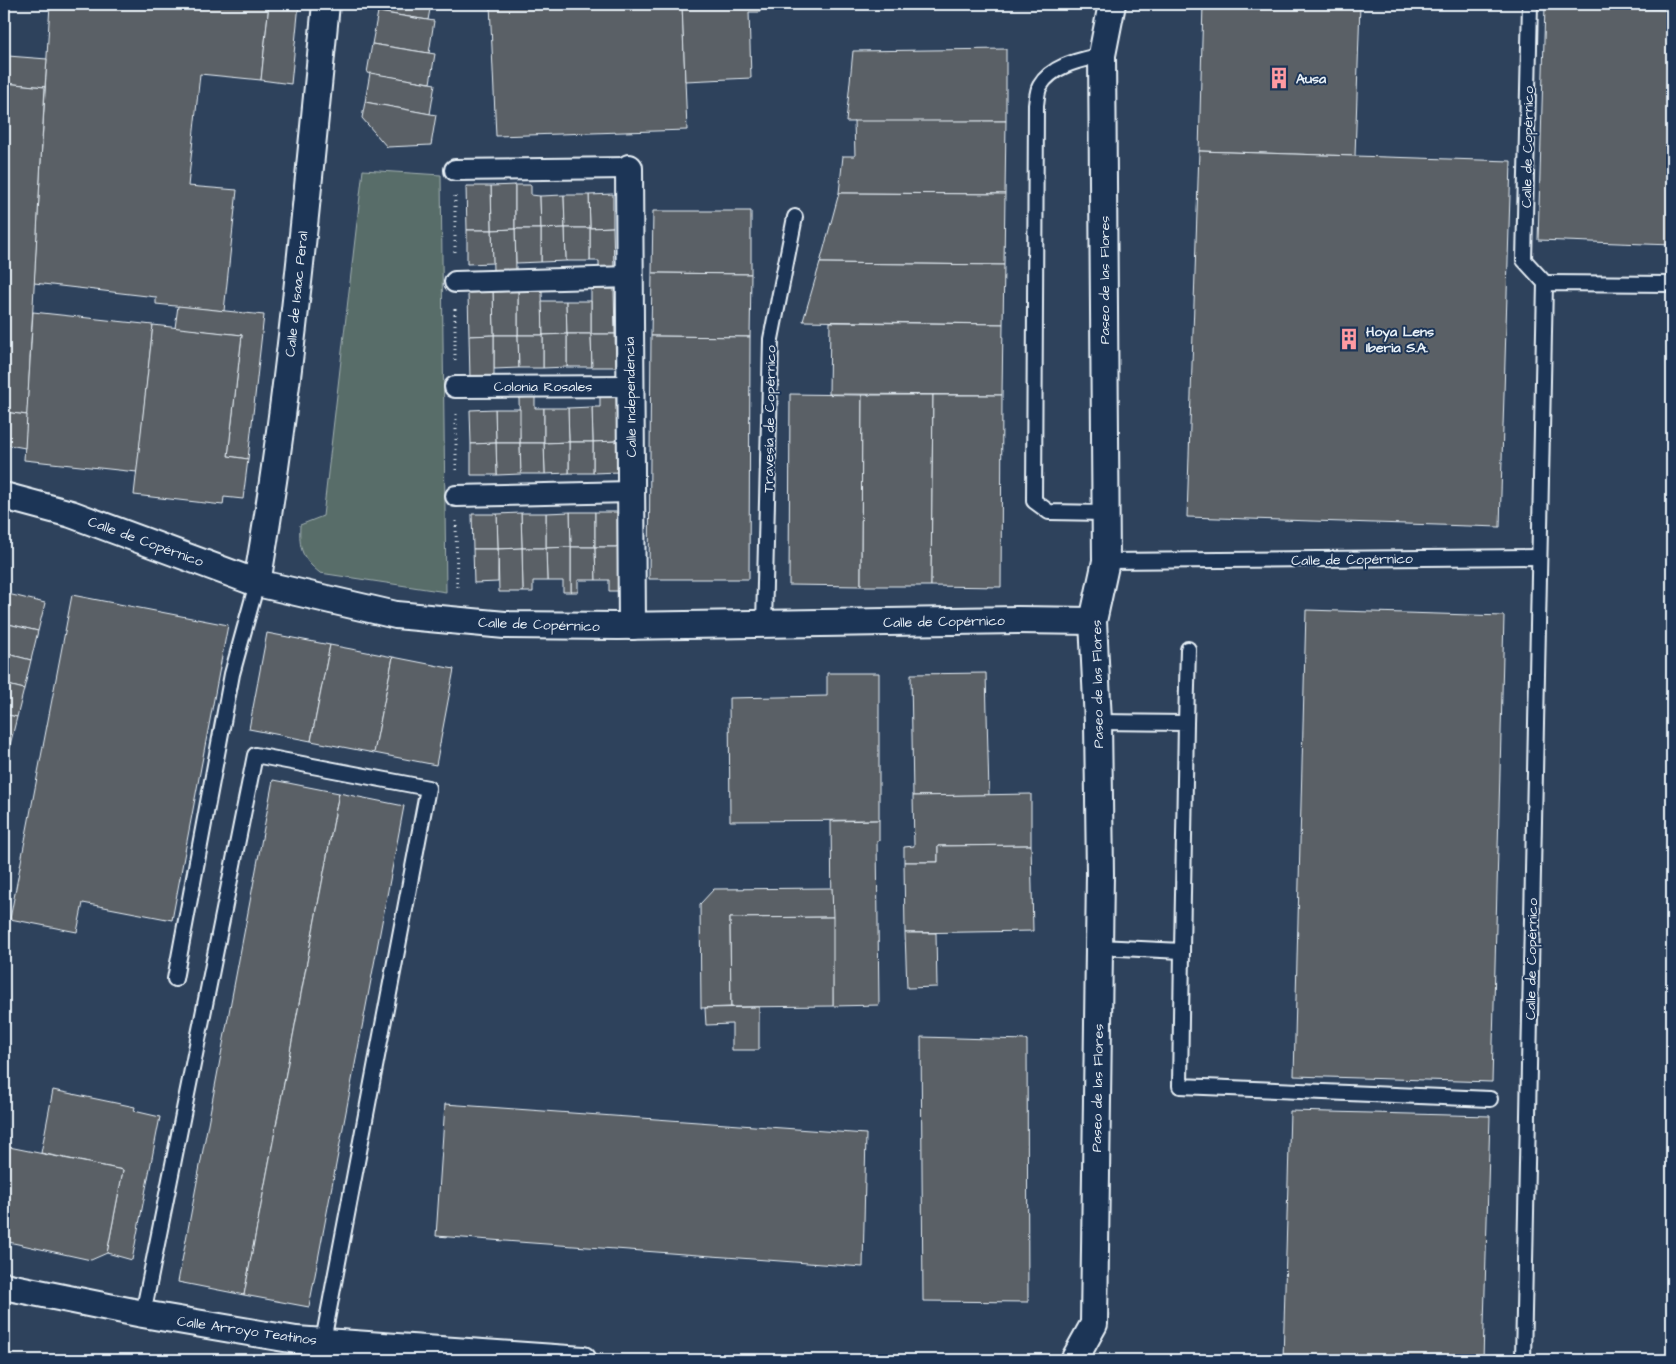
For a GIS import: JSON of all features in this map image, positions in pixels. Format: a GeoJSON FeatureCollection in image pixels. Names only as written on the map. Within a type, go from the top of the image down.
{"type":"FeatureCollection","features":[{"type":"Feature","properties":{"kind":"street","name":"Calle de Isaac Peral"},"geometry":{"type":"LineString","coordinates":[[257,583],[287,376],[326,4]]}},
{"type":"Feature","properties":{"kind":"street","name":"Paseo de las Flores"},"geometry":{"type":"LineString","coordinates":[[1074,1360],[1094,1324],[1100,874],[1098,722],[1093,621],[1106,561],[1102,54],[1112,4]]}},
{"type":"Feature","properties":{"kind":"street"},"geometry":{"type":"LineString","coordinates":[[455,170],[629,168]]}},
{"type":"Feature","properties":{"kind":"street","name":"Calle Independencia"},"geometry":{"type":"LineString","coordinates":[[629,168],[632,626]]}},
{"type":"Feature","properties":{"kind":"street"},"geometry":{"type":"LineString","coordinates":[[455,282],[629,277]]}},
{"type":"Feature","properties":{"kind":"street","name":"Colonia Rosales"},"geometry":{"type":"LineString","coordinates":[[456,387],[630,386]]}},
{"type":"Feature","properties":{"kind":"street"},"geometry":{"type":"LineString","coordinates":[[456,496],[631,492]]}},
{"type":"Feature","properties":{"kind":"street","name":"Calle de Copérnico"},"geometry":{"type":"LineString","coordinates":[[4,496],[71,514],[257,583],[396,615],[505,625],[632,626],[1018,620],[1093,621]]}},
{"type":"Feature","properties":{"kind":"street","name":"Calle Arroyo Teatinos"},"geometry":{"type":"LineString","coordinates":[[4,1286],[143,1314],[296,1340],[583,1360]]}},
{"type":"Feature","properties":{"kind":"lane","name":"Calle de Copérnico"},"geometry":{"type":"LineString","coordinates":[[1522,1360],[1545,283],[1524,260],[1530,4]]}},
{"type":"Feature","properties":{"kind":"lane"},"geometry":{"type":"LineString","coordinates":[[1102,54],[1075,61],[1048,75],[1040,87],[1036,105],[1034,501],[1049,512],[1106,514]]}},
{"type":"Feature","properties":{"kind":"lane","name":"Travesía de Copérnico"},"geometry":{"type":"LineString","coordinates":[[764,624],[771,339],[795,217]]}},
{"type":"Feature","properties":{"kind":"lane"},"geometry":{"type":"LineString","coordinates":[[1545,283],[1672,284]]}},
{"type":"Feature","properties":{"kind":"lane","name":"Calle de Copérnico"},"geometry":{"type":"LineString","coordinates":[[1106,561],[1539,557]]}},
{"type":"Feature","properties":{"kind":"lane"},"geometry":{"type":"LineString","coordinates":[[175,978],[232,674],[257,583]]}},
{"type":"Feature","properties":{"kind":"lane"},"geometry":{"type":"LineString","coordinates":[[1188,649],[1180,1086],[1490,1099]]}},
{"type":"Feature","properties":{"kind":"lane"},"geometry":{"type":"LineString","coordinates":[[1098,722],[1186,723]]}},
{"type":"Feature","properties":{"kind":"lane"},"geometry":{"type":"LineString","coordinates":[[143,1314],[255,755],[428,788],[324,1341]]}},
{"type":"Feature","properties":{"kind":"lane"},"geometry":{"type":"LineString","coordinates":[[1099,947],[1182,951]]}},
{"type":"Feature","properties":{"kind":"shaded area"},"geometry":{"type":"Polygon","coordinates":[[[4,4],[1672,4],[1672,1360],[4,1360],[4,4]]]}},
{"type":"Feature","properties":{"kind":"green space"},"geometry":{"type":"Polygon","coordinates":[[[363,170],[441,175],[446,592],[320,573],[302,552],[300,525],[323,516],[363,170]]]}},
{"type":"Feature","properties":{"kind":"building"},"geometry":{"type":"Polygon","coordinates":[[[50,4],[269,4],[261,80],[200,74],[188,186],[237,190],[224,311],[156,304],[156,297],[34,283],[50,4]]]}},
{"type":"Feature","properties":{"kind":"building"},"geometry":{"type":"Polygon","coordinates":[[[269,4],[299,4],[291,84],[261,80],[269,4]]]}},
{"type":"Feature","properties":{"kind":"building"},"geometry":{"type":"Polygon","coordinates":[[[375,4],[431,4],[428,20],[373,11],[375,4]]]}},
{"type":"Feature","properties":{"kind":"building"},"geometry":{"type":"Polygon","coordinates":[[[490,4],[682,4],[687,130],[496,136],[490,4]]]}},
{"type":"Feature","properties":{"kind":"building"},"geometry":{"type":"Polygon","coordinates":[[[682,4],[760,4],[760,12],[749,12],[751,78],[685,81],[682,4]]]}},
{"type":"Feature","properties":{"kind":"building","name":"Ausa"},"geometry":{"type":"Polygon","coordinates":[[[1203,4],[1360,4],[1355,156],[1199,151],[1203,4]]]}},
{"type":"Feature","properties":{"kind":"building"},"geometry":{"type":"Polygon","coordinates":[[[1545,6],[1672,10],[1672,245],[1538,240],[1545,6]]]}},
{"type":"Feature","properties":{"kind":"building"},"geometry":{"type":"Polygon","coordinates":[[[378,12],[434,21],[429,53],[372,44],[378,12]]]}},
{"type":"Feature","properties":{"kind":"building"},"geometry":{"type":"Polygon","coordinates":[[[372,44],[435,54],[430,83],[367,73],[372,44]]]}},
{"type":"Feature","properties":{"kind":"building"},"geometry":{"type":"Polygon","coordinates":[[[1006,49],[1006,121],[846,122],[853,51],[1006,49]]]}},
{"type":"Feature","properties":{"kind":"building"},"geometry":{"type":"Polygon","coordinates":[[[8,56],[47,59],[45,87],[4,83],[4,63],[7,63],[8,56]]]}},
{"type":"Feature","properties":{"kind":"building"},"geometry":{"type":"Polygon","coordinates":[[[370,73],[435,84],[430,114],[365,102],[370,73]]]}},
{"type":"Feature","properties":{"kind":"building"},"geometry":{"type":"Polygon","coordinates":[[[4,83],[45,87],[27,415],[4,412],[4,83]]]}},
{"type":"Feature","properties":{"kind":"building"},"geometry":{"type":"Polygon","coordinates":[[[365,102],[436,115],[431,145],[387,147],[362,118],[365,102]]]}},
{"type":"Feature","properties":{"kind":"building"},"geometry":{"type":"Polygon","coordinates":[[[854,121],[1006,121],[1005,194],[839,193],[843,156],[855,156],[854,121]]]}},
{"type":"Feature","properties":{"kind":"building","name":"Hoya Lens Iberia S.A."},"geometry":{"type":"Polygon","coordinates":[[[1199,151],[1511,161],[1500,527],[1187,517],[1199,151]]]}},
{"type":"Feature","properties":{"kind":"building"},"geometry":{"type":"Polygon","coordinates":[[[515,185],[515,229],[492,230],[491,186],[515,185]]]}},
{"type":"Feature","properties":{"kind":"building"},"geometry":{"type":"Polygon","coordinates":[[[515,185],[531,185],[531,195],[540,196],[541,229],[515,229],[515,185]]]}},
{"type":"Feature","properties":{"kind":"building"},"geometry":{"type":"Polygon","coordinates":[[[466,186],[491,186],[492,230],[467,230],[466,186]]]}},
{"type":"Feature","properties":{"kind":"building"},"geometry":{"type":"Polygon","coordinates":[[[839,193],[1005,194],[1004,265],[820,263],[839,193]]]}},
{"type":"Feature","properties":{"kind":"building"},"geometry":{"type":"Polygon","coordinates":[[[613,194],[613,227],[590,228],[589,195],[613,194]]]}},
{"type":"Feature","properties":{"kind":"building"},"geometry":{"type":"Polygon","coordinates":[[[564,195],[565,228],[541,229],[540,196],[564,195]]]}},
{"type":"Feature","properties":{"kind":"building"},"geometry":{"type":"Polygon","coordinates":[[[564,195],[589,195],[590,228],[565,228],[564,195]]]}},
{"type":"Feature","properties":{"kind":"building"},"geometry":{"type":"Polygon","coordinates":[[[653,211],[751,211],[751,274],[652,273],[653,211]]]}},
{"type":"Feature","properties":{"kind":"building"},"geometry":{"type":"Polygon","coordinates":[[[613,227],[614,269],[599,269],[599,261],[590,261],[590,228],[613,227]]]}},
{"type":"Feature","properties":{"kind":"building"},"geometry":{"type":"Polygon","coordinates":[[[565,228],[590,228],[590,261],[566,261],[565,228]]]}},
{"type":"Feature","properties":{"kind":"building"},"geometry":{"type":"Polygon","coordinates":[[[565,228],[566,261],[541,262],[541,229],[565,228]]]}},
{"type":"Feature","properties":{"kind":"building"},"geometry":{"type":"Polygon","coordinates":[[[515,229],[541,229],[541,262],[516,263],[515,229]]]}},
{"type":"Feature","properties":{"kind":"building"},"geometry":{"type":"Polygon","coordinates":[[[515,229],[516,270],[493,271],[492,230],[515,229]]]}},
{"type":"Feature","properties":{"kind":"building"},"geometry":{"type":"Polygon","coordinates":[[[467,230],[492,230],[493,263],[467,264],[467,230]]]}},
{"type":"Feature","properties":{"kind":"building"},"geometry":{"type":"Polygon","coordinates":[[[820,263],[1004,265],[1003,324],[803,321],[820,263]]]}},
{"type":"Feature","properties":{"kind":"building"},"geometry":{"type":"Polygon","coordinates":[[[652,273],[751,274],[750,337],[651,336],[652,273]]]}},
{"type":"Feature","properties":{"kind":"building"},"geometry":{"type":"Polygon","coordinates":[[[591,289],[614,289],[615,334],[591,334],[591,289]]]}},
{"type":"Feature","properties":{"kind":"building"},"geometry":{"type":"Polygon","coordinates":[[[518,291],[542,291],[543,335],[518,335],[518,291]]]}},
{"type":"Feature","properties":{"kind":"building"},"geometry":{"type":"Polygon","coordinates":[[[518,291],[518,335],[494,335],[493,292],[518,291]]]}},
{"type":"Feature","properties":{"kind":"building"},"geometry":{"type":"Polygon","coordinates":[[[493,292],[494,335],[469,336],[468,293],[493,292]]]}},
{"type":"Feature","properties":{"kind":"building"},"geometry":{"type":"Polygon","coordinates":[[[542,301],[566,301],[567,334],[543,335],[542,301]]]}},
{"type":"Feature","properties":{"kind":"building"},"geometry":{"type":"Polygon","coordinates":[[[566,301],[591,301],[591,334],[567,334],[566,301]]]}},
{"type":"Feature","properties":{"kind":"building"},"geometry":{"type":"Polygon","coordinates":[[[178,306],[264,315],[248,459],[228,456],[242,335],[175,328],[178,306]]]}},
{"type":"Feature","properties":{"kind":"building"},"geometry":{"type":"Polygon","coordinates":[[[33,312],[153,325],[137,472],[24,460],[33,312]]]}},
{"type":"Feature","properties":{"kind":"building"},"geometry":{"type":"Polygon","coordinates":[[[830,322],[1003,324],[1002,395],[829,394],[830,322]]]}},
{"type":"Feature","properties":{"kind":"building"},"geometry":{"type":"Polygon","coordinates":[[[153,325],[242,335],[228,456],[248,459],[243,499],[224,497],[223,505],[134,495],[153,325]]]}},
{"type":"Feature","properties":{"kind":"building"},"geometry":{"type":"Polygon","coordinates":[[[567,334],[591,334],[592,367],[567,367],[567,334]]]}},
{"type":"Feature","properties":{"kind":"building"},"geometry":{"type":"Polygon","coordinates":[[[567,334],[567,367],[543,368],[543,335],[567,334]]]}},
{"type":"Feature","properties":{"kind":"building"},"geometry":{"type":"Polygon","coordinates":[[[591,334],[615,334],[616,367],[592,367],[591,334]]]}},
{"type":"Feature","properties":{"kind":"building"},"geometry":{"type":"Polygon","coordinates":[[[494,335],[518,335],[519,368],[494,369],[494,335]]]}},
{"type":"Feature","properties":{"kind":"building"},"geometry":{"type":"Polygon","coordinates":[[[494,335],[494,378],[470,379],[469,336],[494,335]]]}},
{"type":"Feature","properties":{"kind":"building"},"geometry":{"type":"Polygon","coordinates":[[[518,335],[543,335],[543,368],[519,368],[518,335]]]}},
{"type":"Feature","properties":{"kind":"building"},"geometry":{"type":"Polygon","coordinates":[[[651,336],[750,337],[749,579],[649,579],[651,336]]]}},
{"type":"Feature","properties":{"kind":"building"},"geometry":{"type":"Polygon","coordinates":[[[790,394],[862,395],[861,586],[789,585],[790,394]]]}},
{"type":"Feature","properties":{"kind":"building"},"geometry":{"type":"Polygon","coordinates":[[[862,395],[933,395],[931,586],[861,586],[862,395]]]}},
{"type":"Feature","properties":{"kind":"building"},"geometry":{"type":"Polygon","coordinates":[[[933,395],[1002,395],[1001,587],[931,586],[933,395]]]}},
{"type":"Feature","properties":{"kind":"building"},"geometry":{"type":"Polygon","coordinates":[[[600,396],[616,396],[617,441],[593,442],[592,407],[600,407],[600,396]]]}},
{"type":"Feature","properties":{"kind":"building"},"geometry":{"type":"Polygon","coordinates":[[[535,397],[535,408],[544,408],[544,443],[520,443],[519,398],[535,397]]]}},
{"type":"Feature","properties":{"kind":"building"},"geometry":{"type":"Polygon","coordinates":[[[592,407],[593,442],[569,442],[568,408],[592,407]]]}},
{"type":"Feature","properties":{"kind":"building"},"geometry":{"type":"Polygon","coordinates":[[[544,408],[568,408],[569,442],[544,443],[544,408]]]}},
{"type":"Feature","properties":{"kind":"building"},"geometry":{"type":"Polygon","coordinates":[[[495,409],[520,409],[520,443],[496,443],[495,409]]]}},
{"type":"Feature","properties":{"kind":"building"},"geometry":{"type":"Polygon","coordinates":[[[495,409],[496,443],[471,444],[470,410],[495,409]]]}},
{"type":"Feature","properties":{"kind":"building"},"geometry":{"type":"Polygon","coordinates":[[[4,412],[27,415],[25,448],[4,444],[4,412]]]}},
{"type":"Feature","properties":{"kind":"building"},"geometry":{"type":"Polygon","coordinates":[[[617,441],[619,472],[593,473],[593,442],[617,441]]]}},
{"type":"Feature","properties":{"kind":"building"},"geometry":{"type":"Polygon","coordinates":[[[569,442],[593,442],[593,473],[569,473],[569,442]]]}},
{"type":"Feature","properties":{"kind":"building"},"geometry":{"type":"Polygon","coordinates":[[[569,442],[569,473],[545,474],[544,443],[569,442]]]}},
{"type":"Feature","properties":{"kind":"building"},"geometry":{"type":"Polygon","coordinates":[[[496,443],[520,443],[521,474],[497,475],[496,443]]]}},
{"type":"Feature","properties":{"kind":"building"},"geometry":{"type":"Polygon","coordinates":[[[496,443],[497,475],[471,475],[471,444],[496,443]]]}},
{"type":"Feature","properties":{"kind":"building"},"geometry":{"type":"Polygon","coordinates":[[[520,443],[544,443],[545,474],[521,474],[520,443]]]}},
{"type":"Feature","properties":{"kind":"building"},"geometry":{"type":"Polygon","coordinates":[[[570,512],[595,512],[595,547],[571,547],[570,512]]]}},
{"type":"Feature","properties":{"kind":"building"},"geometry":{"type":"Polygon","coordinates":[[[570,512],[571,547],[546,548],[546,513],[570,512]]]}},
{"type":"Feature","properties":{"kind":"building"},"geometry":{"type":"Polygon","coordinates":[[[595,512],[618,512],[618,547],[595,547],[595,512]]]}},
{"type":"Feature","properties":{"kind":"building"},"geometry":{"type":"Polygon","coordinates":[[[521,513],[546,513],[546,548],[522,548],[521,513]]]}},
{"type":"Feature","properties":{"kind":"building"},"geometry":{"type":"Polygon","coordinates":[[[521,513],[522,548],[498,549],[497,514],[521,513]]]}},
{"type":"Feature","properties":{"kind":"building"},"geometry":{"type":"Polygon","coordinates":[[[472,514],[497,514],[498,549],[473,549],[472,514]]]}},
{"type":"Feature","properties":{"kind":"building"},"geometry":{"type":"Polygon","coordinates":[[[571,547],[595,547],[596,580],[578,580],[578,592],[571,592],[571,547]]]}},
{"type":"Feature","properties":{"kind":"building"},"geometry":{"type":"Polygon","coordinates":[[[571,547],[571,592],[563,592],[563,581],[547,581],[546,548],[571,547]]]}},
{"type":"Feature","properties":{"kind":"building"},"geometry":{"type":"Polygon","coordinates":[[[595,547],[618,547],[621,591],[609,591],[609,580],[596,580],[595,547]]]}},
{"type":"Feature","properties":{"kind":"building"},"geometry":{"type":"Polygon","coordinates":[[[522,548],[546,548],[547,581],[533,581],[533,592],[523,592],[522,548]]]}},
{"type":"Feature","properties":{"kind":"building"},"geometry":{"type":"Polygon","coordinates":[[[522,548],[523,592],[499,592],[498,549],[522,548]]]}},
{"type":"Feature","properties":{"kind":"building"},"geometry":{"type":"Polygon","coordinates":[[[473,549],[498,549],[498,582],[474,583],[473,549]]]}},
{"type":"Feature","properties":{"kind":"building"},"geometry":{"type":"Polygon","coordinates":[[[4,593],[45,603],[38,631],[4,623],[4,593]]]}},
{"type":"Feature","properties":{"kind":"building"},"geometry":{"type":"Polygon","coordinates":[[[72,595],[228,625],[172,920],[83,903],[77,932],[10,919],[72,595]]]}},
{"type":"Feature","properties":{"kind":"building"},"geometry":{"type":"Polygon","coordinates":[[[1306,610],[1504,616],[1492,1082],[1294,1076],[1306,610]]]}},
{"type":"Feature","properties":{"kind":"building"},"geometry":{"type":"Polygon","coordinates":[[[4,623],[38,631],[31,660],[4,653],[4,623]]]}},
{"type":"Feature","properties":{"kind":"building"},"geometry":{"type":"Polygon","coordinates":[[[267,633],[330,645],[311,741],[249,729],[267,633]]]}},
{"type":"Feature","properties":{"kind":"building"},"geometry":{"type":"Polygon","coordinates":[[[330,645],[393,657],[374,753],[311,741],[330,645]]]}},
{"type":"Feature","properties":{"kind":"building"},"geometry":{"type":"Polygon","coordinates":[[[4,653],[31,660],[24,689],[4,684],[4,653]]]}},
{"type":"Feature","properties":{"kind":"building"},"geometry":{"type":"Polygon","coordinates":[[[393,657],[454,669],[436,765],[374,753],[393,657]]]}},
{"type":"Feature","properties":{"kind":"building"},"geometry":{"type":"Polygon","coordinates":[[[827,673],[879,673],[879,820],[730,821],[729,698],[827,696],[827,673]]]}},
{"type":"Feature","properties":{"kind":"building"},"geometry":{"type":"Polygon","coordinates":[[[986,673],[989,795],[913,796],[911,674],[986,673]]]}},
{"type":"Feature","properties":{"kind":"building"},"geometry":{"type":"Polygon","coordinates":[[[4,684],[24,689],[17,717],[4,714],[4,684]]]}},
{"type":"Feature","properties":{"kind":"building"},"geometry":{"type":"Polygon","coordinates":[[[4,714],[17,717],[10,745],[4,744],[4,714]]]}},
{"type":"Feature","properties":{"kind":"building"},"geometry":{"type":"Polygon","coordinates":[[[4,744],[10,745],[4,769],[4,744]]]}},
{"type":"Feature","properties":{"kind":"building"},"geometry":{"type":"Polygon","coordinates":[[[273,780],[339,793],[244,1295],[178,1282],[273,780]]]}},
{"type":"Feature","properties":{"kind":"building"},"geometry":{"type":"Polygon","coordinates":[[[339,793],[404,806],[309,1307],[244,1295],[339,793]]]}},
{"type":"Feature","properties":{"kind":"building"},"geometry":{"type":"Polygon","coordinates":[[[1031,794],[1031,845],[938,846],[938,862],[904,862],[904,847],[914,846],[913,796],[1031,794]]]}},
{"type":"Feature","properties":{"kind":"building"},"geometry":{"type":"Polygon","coordinates":[[[879,820],[879,841],[877,841],[879,1005],[833,1006],[831,821],[879,820]]]}},
{"type":"Feature","properties":{"kind":"building"},"geometry":{"type":"Polygon","coordinates":[[[1031,845],[1033,931],[905,933],[904,862],[938,862],[938,846],[1031,845]]]}},
{"type":"Feature","properties":{"kind":"building"},"geometry":{"type":"Polygon","coordinates":[[[832,888],[833,917],[730,918],[731,1007],[701,1008],[700,904],[714,889],[832,888]]]}},
{"type":"Feature","properties":{"kind":"building"},"geometry":{"type":"Polygon","coordinates":[[[833,917],[833,1006],[731,1007],[730,918],[833,917]]]}},
{"type":"Feature","properties":{"kind":"building"},"geometry":{"type":"Polygon","coordinates":[[[905,933],[936,933],[937,987],[907,988],[905,933]]]}},
{"type":"Feature","properties":{"kind":"building"},"geometry":{"type":"Polygon","coordinates":[[[759,1007],[759,1050],[732,1050],[732,1024],[706,1025],[705,1008],[759,1007]]]}},
{"type":"Feature","properties":{"kind":"building"},"geometry":{"type":"Polygon","coordinates":[[[921,1037],[1027,1040],[1028,1302],[923,1301],[921,1037]]]}},
{"type":"Feature","properties":{"kind":"building"},"geometry":{"type":"Polygon","coordinates":[[[53,1090],[135,1107],[134,1111],[160,1117],[132,1260],[107,1253],[123,1170],[41,1153],[53,1090]]]}},
{"type":"Feature","properties":{"kind":"building"},"geometry":{"type":"Polygon","coordinates":[[[445,1104],[866,1134],[863,1267],[436,1236],[445,1104]]]}},
{"type":"Feature","properties":{"kind":"building"},"geometry":{"type":"Polygon","coordinates":[[[1290,1111],[1490,1116],[1483,1360],[1283,1360],[1290,1111]]]}},
{"type":"Feature","properties":{"kind":"building"},"geometry":{"type":"Polygon","coordinates":[[[4,1146],[123,1170],[107,1253],[91,1260],[4,1241],[4,1146]]]}},
{"type":"Feature","properties":{"kind":"place","name":"Ausa"},"geometry":{"type":"Point","coordinates":[1279,78]}},
{"type":"Feature","properties":{"kind":"place","name":"Hoya Lens Iberia S.A."},"geometry":{"type":"Point","coordinates":[1349,339]}}]}
